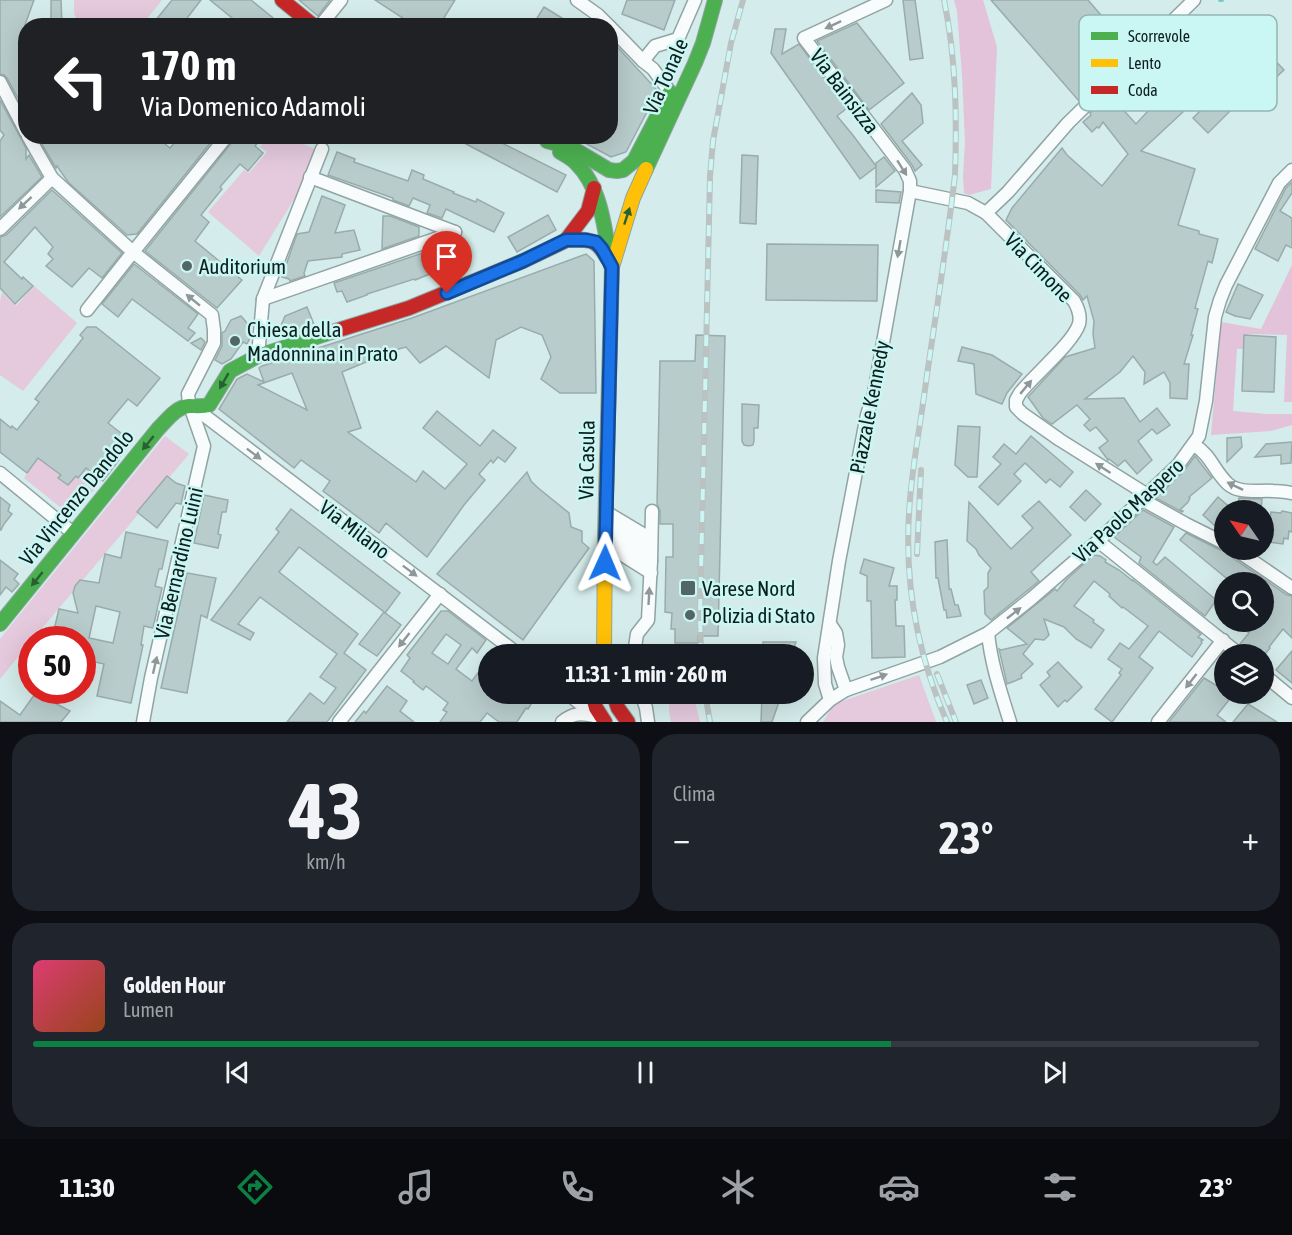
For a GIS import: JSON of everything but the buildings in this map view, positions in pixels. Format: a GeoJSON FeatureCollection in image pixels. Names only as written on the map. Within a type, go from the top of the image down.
{"type":"FeatureCollection","features":[{"type":"Feature","properties":{"kind":"main road"},"geometry":{"type":"LineString","coordinates":[[282,0],[304,18]]}},
{"type":"Feature","properties":{"kind":"main road","name":"Via Tonale"},"geometry":{"type":"LineString","coordinates":[[640,164],[670,92],[715,0]]}},
{"type":"Feature","properties":{"kind":"main road","name":"Via Tonale"},"geometry":{"type":"LineString","coordinates":[[640,164],[695,63],[715,0]]}},
{"type":"Feature","properties":{"kind":"main road"},"geometry":{"type":"LineString","coordinates":[[550,144],[575,161],[594,188],[612,267]]}},
{"type":"Feature","properties":{"kind":"main road"},"geometry":{"type":"LineString","coordinates":[[563,144],[615,171],[640,164]]}},
{"type":"Feature","properties":{"kind":"main road"},"geometry":{"type":"LineString","coordinates":[[612,267],[640,164]]}},
{"type":"Feature","properties":{"kind":"main road"},"geometry":{"type":"LineString","coordinates":[[566,240],[588,211],[594,188]]}},
{"type":"Feature","properties":{"kind":"main road"},"geometry":{"type":"LineString","coordinates":[[258,356],[409,308],[523,261],[566,240],[596,242],[612,267]]}},
{"type":"Feature","properties":{"kind":"main road","name":"Via Casula"},"geometry":{"type":"LineString","coordinates":[[604,644],[612,267]]}},
{"type":"Feature","properties":{"kind":"main road","name":"Via Vincenzo Dandolo"},"geometry":{"type":"LineString","coordinates":[[0,624],[159,429],[180,408],[209,405],[230,371],[258,356]]}},
{"type":"Feature","properties":{"kind":"main road"},"geometry":{"type":"LineString","coordinates":[[594,704],[601,720]]}},
{"type":"Feature","properties":{"kind":"main road"},"geometry":{"type":"LineString","coordinates":[[617,704],[628,722]]}},
{"type":"Feature","properties":{"kind":"street"},"geometry":{"type":"LineString","coordinates":[[326,18],[341,0]]}},
{"type":"Feature","properties":{"kind":"street"},"geometry":{"type":"LineString","coordinates":[[577,0],[601,18]]}},
{"type":"Feature","properties":{"kind":"street","name":"Via Tonale"},"geometry":{"type":"LineString","coordinates":[[643,61],[655,46],[678,39],[695,0]]}},
{"type":"Feature","properties":{"kind":"street","name":"Via Bainsizza"},"geometry":{"type":"LineString","coordinates":[[886,0],[804,38],[904,170],[910,181],[910,191]]}},
{"type":"Feature","properties":{"kind":"street"},"geometry":{"type":"LineString","coordinates":[[1179,15],[1194,0]]}},
{"type":"Feature","properties":{"kind":"street"},"geometry":{"type":"LineString","coordinates":[[618,34],[653,69],[670,92]]}},
{"type":"Feature","properties":{"kind":"street"},"geometry":{"type":"LineString","coordinates":[[0,82],[18,117]]}},
{"type":"Feature","properties":{"kind":"street"},"geometry":{"type":"LineString","coordinates":[[986,213],[1008,192],[1080,111]]}},
{"type":"Feature","properties":{"kind":"street"},"geometry":{"type":"LineString","coordinates":[[33,144],[52,178],[133,252],[212,315],[214,343],[188,394],[191,406]]}},
{"type":"Feature","properties":{"kind":"street"},"geometry":{"type":"LineString","coordinates":[[87,310],[221,144]]}},
{"type":"Feature","properties":{"kind":"street"},"geometry":{"type":"LineString","coordinates":[[258,356],[263,299],[322,149]]}},
{"type":"Feature","properties":{"kind":"street","name":"Via Paolo Maspero"},"geometry":{"type":"LineString","coordinates":[[807,722],[830,700],[846,690],[940,657],[988,633],[1098,541],[1178,465],[1199,436],[1206,401],[1215,317],[1220,300],[1269,201],[1279,183],[1292,170]]}},
{"type":"Feature","properties":{"kind":"street"},"geometry":{"type":"LineString","coordinates":[[263,299],[455,232],[310,177]]}},
{"type":"Feature","properties":{"kind":"street"},"geometry":{"type":"LineString","coordinates":[[0,229],[52,178]]}},
{"type":"Feature","properties":{"kind":"street","name":"Via Cimone"},"geometry":{"type":"LineString","coordinates":[[910,191],[968,203],[986,213],[1074,301],[1079,313],[1079,325],[1070,340],[1020,393],[1015,404],[1017,409],[1143,497]]}},
{"type":"Feature","properties":{"kind":"street","name":"Piazzale Kennedy"},"geometry":{"type":"LineString","coordinates":[[830,700],[825,684],[824,658],[834,592],[867,415],[874,393],[910,191]]}},
{"type":"Feature","properties":{"kind":"street","name":"Via Milano"},"geometry":{"type":"LineString","coordinates":[[191,406],[505,644]]}},
{"type":"Feature","properties":{"kind":"street","name":"Via Bernardino Luini"},"geometry":{"type":"LineString","coordinates":[[143,722],[204,446],[191,406]]}},
{"type":"Feature","properties":{"kind":"street"},"geometry":{"type":"LineString","coordinates":[[1194,445],[1203,450],[1227,484],[1234,488],[1292,493]]}},
{"type":"Feature","properties":{"kind":"street"},"geometry":{"type":"LineString","coordinates":[[0,473],[73,533]]}},
{"type":"Feature","properties":{"kind":"street"},"geometry":{"type":"LineString","coordinates":[[1143,497],[1186,524],[1214,538]]}},
{"type":"Feature","properties":{"kind":"street"},"geometry":{"type":"LineString","coordinates":[[636,644],[637,634],[648,620],[652,511]]}},
{"type":"Feature","properties":{"kind":"street"},"geometry":{"type":"LineString","coordinates":[[605,528],[651,556]]}},
{"type":"Feature","properties":{"kind":"street"},"geometry":{"type":"LineString","coordinates":[[605,528],[651,556]]}},
{"type":"Feature","properties":{"kind":"street"},"geometry":{"type":"LineString","coordinates":[[1098,541],[1228,644]]}},
{"type":"Feature","properties":{"kind":"street"},"geometry":{"type":"LineString","coordinates":[[1251,560],[1292,588]]}},
{"type":"Feature","properties":{"kind":"street"},"geometry":{"type":"LineString","coordinates":[[339,722],[440,594]]}},
{"type":"Feature","properties":{"kind":"street","name":"Piazzale Kennedy"},"geometry":{"type":"LineString","coordinates":[[830,624],[836,633],[838,645],[836,657],[846,690]]}},
{"type":"Feature","properties":{"kind":"street"},"geometry":{"type":"LineString","coordinates":[[988,633],[990,650],[1011,722]]}},
{"type":"Feature","properties":{"kind":"street"},"geometry":{"type":"LineString","coordinates":[[1158,722],[1223,640]]}},
{"type":"Feature","properties":{"kind":"street"},"geometry":{"type":"LineString","coordinates":[[1274,683],[1292,698]]}},
{"type":"Feature","properties":{"kind":"street"},"geometry":{"type":"LineString","coordinates":[[581,704],[601,720]]}},
{"type":"Feature","properties":{"kind":"street"},"geometry":{"type":"LineString","coordinates":[[645,704],[648,722]]}},
{"type":"Feature","properties":{"kind":"street"},"geometry":{"type":"LineString","coordinates":[[562,722],[577,713],[601,720]]}},
{"type":"Feature","properties":{"kind":"shaded area"},"geometry":{"type":"Polygon","coordinates":[[[74,0],[162,0],[148,18],[76,18],[74,0]]]}},
{"type":"Feature","properties":{"kind":"shaded area"},"geometry":{"type":"Polygon","coordinates":[[[954,0],[983,0],[997,47],[991,189],[969,195],[964,193],[965,142],[962,75],[957,11],[954,0]]]}},
{"type":"Feature","properties":{"kind":"shaded area"},"geometry":{"type":"Polygon","coordinates":[[[263,144],[303,144],[315,149],[304,183],[259,256],[208,212],[244,170],[249,173],[267,152],[260,147],[263,144]]]}},
{"type":"Feature","properties":{"kind":"shaded area"},"geometry":{"type":"Polygon","coordinates":[[[1292,265],[1292,402],[1284,402],[1287,335],[1248,334],[1246,349],[1237,349],[1233,411],[1292,414],[1292,425],[1271,431],[1211,435],[1221,322],[1261,329],[1292,265]]]}},
{"type":"Feature","properties":{"kind":"shaded area"},"geometry":{"type":"Polygon","coordinates":[[[34,286],[77,323],[23,391],[0,375],[0,302],[2,292],[16,306],[34,286]]]}},
{"type":"Feature","properties":{"kind":"shaded area"},"geometry":{"type":"Polygon","coordinates":[[[60,436],[102,480],[73,516],[24,478],[42,453],[60,436]]]}},
{"type":"Feature","properties":{"kind":"shaded area"},"geometry":{"type":"Polygon","coordinates":[[[165,436],[189,454],[44,626],[18,626],[18,657],[0,679],[0,639],[165,436]]]}},
{"type":"Feature","properties":{"kind":"shaded area"},"geometry":{"type":"Polygon","coordinates":[[[919,675],[936,722],[823,722],[834,704],[919,675]]]}},
{"type":"Feature","properties":{"kind":"shaded area"},"geometry":{"type":"Polygon","coordinates":[[[669,704],[696,704],[700,722],[671,722],[669,704]]]}},
{"type":"Feature","properties":{"kind":"railway"},"geometry":{"type":"LineString","coordinates":[[701,644],[710,176],[713,141],[731,43],[743,0]]}},
{"type":"Feature","properties":{"kind":"railway"},"geometry":{"type":"LineString","coordinates":[[944,0],[955,87],[955,175],[913,471],[908,557],[910,585],[920,641],[927,668],[947,722]]}},
{"type":"Feature","properties":{"kind":"railway"},"geometry":{"type":"LineString","coordinates":[[917,554],[921,470]]}},
{"type":"Feature","properties":{"kind":"railway"},"geometry":{"type":"LineString","coordinates":[[937,674],[956,722]]}},
{"type":"Feature","properties":{"kind":"railway"},"geometry":{"type":"LineString","coordinates":[[707,704],[710,722]]}},
{"type":"Feature","properties":{"kind":"traffic: fast"},"geometry":{"type":"LineString","coordinates":[[646,169],[695,63],[715,0]]}},
{"type":"Feature","properties":{"kind":"traffic: fast"},"geometry":{"type":"LineString","coordinates":[[558,144],[572,148],[609,170],[623,170],[634,161],[670,92]]}},
{"type":"Feature","properties":{"kind":"traffic: fast"},"geometry":{"type":"LineString","coordinates":[[560,152],[576,163],[592,185],[601,211],[611,266]]}},
{"type":"Feature","properties":{"kind":"traffic: fast"},"geometry":{"type":"LineString","coordinates":[[0,624],[172,414],[184,407],[209,405],[230,371],[258,356],[332,332]]}},
{"type":"Feature","properties":{"kind":"traffic: slow"},"geometry":{"type":"LineString","coordinates":[[604,644],[612,267],[633,198],[646,169]]}},
{"type":"Feature","properties":{"kind":"traffic: jam"},"geometry":{"type":"LineString","coordinates":[[282,0],[304,18]]}},
{"type":"Feature","properties":{"kind":"traffic: jam"},"geometry":{"type":"LineString","coordinates":[[332,332],[409,308],[563,242],[588,211],[594,188]]}},
{"type":"Feature","properties":{"kind":"traffic: jam"},"geometry":{"type":"LineString","coordinates":[[566,240],[591,241],[603,251],[607,258]]}},
{"type":"Feature","properties":{"kind":"traffic: jam"},"geometry":{"type":"LineString","coordinates":[[595,704],[605,722]]}},
{"type":"Feature","properties":{"kind":"traffic: jam"},"geometry":{"type":"LineString","coordinates":[[617,704],[628,722]]}},
{"type":"Feature","properties":{"kind":"place","name":"Auditorium"},"geometry":{"type":"Point","coordinates":[187,266]}},
{"type":"Feature","properties":{"kind":"place","name":"Chiesa della Madonnina in Prato"},"geometry":{"type":"Point","coordinates":[235,341]}},
{"type":"Feature","properties":{"kind":"place","name":"Varese Nord"},"geometry":{"type":"Point","coordinates":[688,588]}},
{"type":"Feature","properties":{"kind":"place","name":"Polizia di Stato"},"geometry":{"type":"Point","coordinates":[690,615]}},
{"type":"Feature","properties":{"kind":"route"},"geometry":{"type":"LineString","coordinates":[[447,293],[566,240],[596,242],[602,249],[612,267],[605,563]]}}]}
